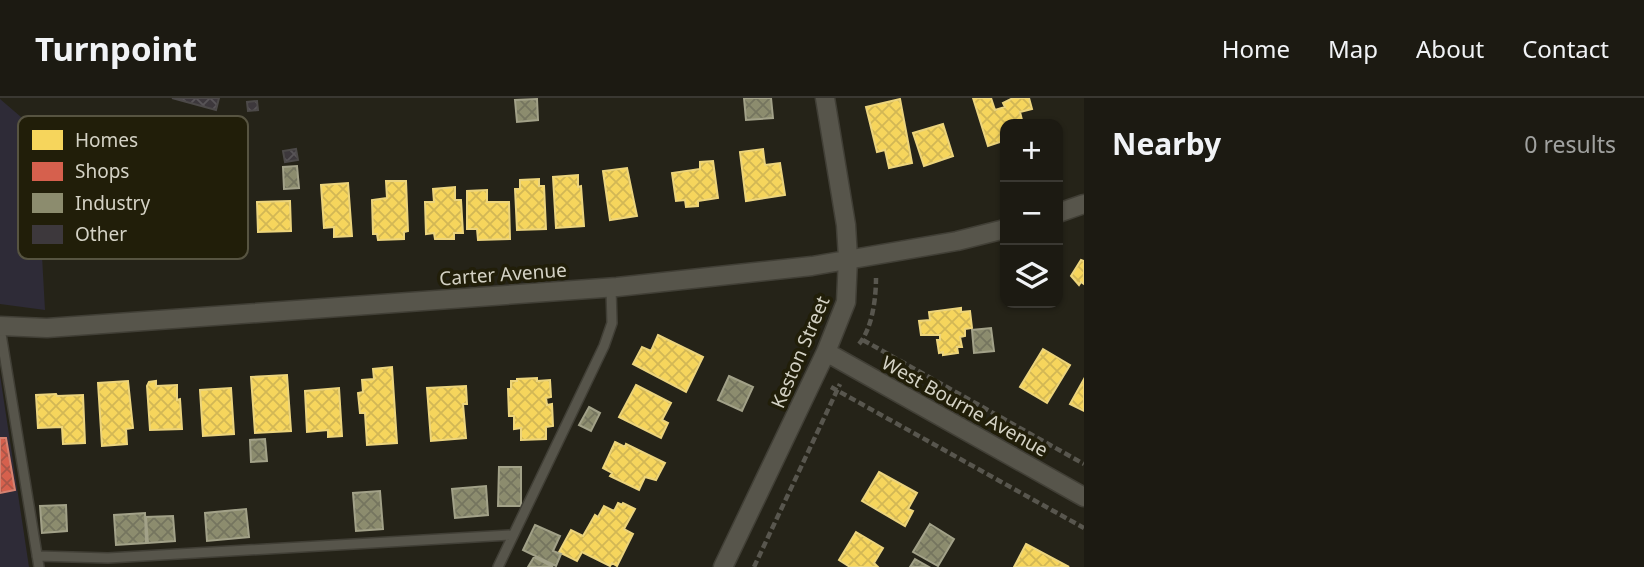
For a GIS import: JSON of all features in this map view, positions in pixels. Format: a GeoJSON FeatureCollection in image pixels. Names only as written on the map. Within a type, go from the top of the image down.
{"type":"FeatureCollection","features":[{"type":"Feature","properties":{"kind":"street","name":"Keston Street"},"geometry":{"type":"LineString","coordinates":[[723,567],[826,352],[846,302],[846,225],[825,98]]}},
{"type":"Feature","properties":{"kind":"street"},"geometry":{"type":"LineString","coordinates":[[1063,211],[1084,204]]}},
{"type":"Feature","properties":{"kind":"street","name":"Carter Avenue"},"geometry":{"type":"LineString","coordinates":[[0,327],[47,328],[611,288],[811,266],[957,241],[1000,230]]}},
{"type":"Feature","properties":{"kind":"street","name":"West Bourne Avenue"},"geometry":{"type":"LineString","coordinates":[[826,352],[1084,497]]}},
{"type":"Feature","properties":{"kind":"lane"},"geometry":{"type":"LineString","coordinates":[[498,567],[604,346],[612,323],[611,288]]}},
{"type":"Feature","properties":{"kind":"lane"},"geometry":{"type":"LineString","coordinates":[[0,327],[39,567]]}},
{"type":"Feature","properties":{"kind":"lane"},"geometry":{"type":"LineString","coordinates":[[37,556],[108,558],[512,535]]}},
{"type":"Feature","properties":{"kind":"path"},"geometry":{"type":"LineString","coordinates":[[876,278],[876,292],[866,336],[861,342],[1084,464]]}},
{"type":"Feature","properties":{"kind":"path"},"geometry":{"type":"LineString","coordinates":[[754,567],[840,384]]}},
{"type":"Feature","properties":{"kind":"path"},"geometry":{"type":"LineString","coordinates":[[830,387],[1084,528]]}},
{"type":"Feature","properties":{"kind":"shaded area"},"geometry":{"type":"Polygon","coordinates":[[[0,99],[20,116],[18,259],[42,259],[45,310],[0,304],[0,99]]]}},
{"type":"Feature","properties":{"kind":"shaded area"},"geometry":{"type":"Polygon","coordinates":[[[0,375],[29,567],[0,567],[0,375]]]}},
{"type":"Feature","properties":{"kind":"building: Homes"},"geometry":{"type":"Polygon","coordinates":[[[973,98],[991,98],[995,110],[1005,107],[1003,103],[1013,98],[1029,98],[1032,109],[1020,112],[1022,119],[1000,119],[1000,142],[988,146],[973,98]]]}},
{"type":"Feature","properties":{"kind":"building: Homes"},"geometry":{"type":"Polygon","coordinates":[[[900,99],[912,163],[889,168],[885,150],[877,152],[866,107],[900,99]]]}},
{"type":"Feature","properties":{"kind":"building: Homes"},"geometry":{"type":"Polygon","coordinates":[[[943,124],[953,156],[924,166],[913,133],[943,124]]]}},
{"type":"Feature","properties":{"kind":"building: Homes"},"geometry":{"type":"Polygon","coordinates":[[[763,149],[765,165],[780,163],[785,195],[746,201],[740,152],[763,149]]]}},
{"type":"Feature","properties":{"kind":"building: Homes"},"geometry":{"type":"Polygon","coordinates":[[[713,161],[718,198],[698,201],[698,206],[686,207],[685,200],[676,201],[672,173],[700,169],[700,162],[713,161]]]}},
{"type":"Feature","properties":{"kind":"building: Homes"},"geometry":{"type":"Polygon","coordinates":[[[627,168],[637,216],[610,220],[603,171],[627,168]]]}},
{"type":"Feature","properties":{"kind":"building: Homes"},"geometry":{"type":"Polygon","coordinates":[[[578,175],[584,226],[556,228],[553,177],[578,175]]]}},
{"type":"Feature","properties":{"kind":"building: Homes"},"geometry":{"type":"Polygon","coordinates":[[[539,179],[539,186],[544,186],[546,229],[517,230],[515,189],[520,189],[520,180],[539,179]]]}},
{"type":"Feature","properties":{"kind":"building: Homes"},"geometry":{"type":"Polygon","coordinates":[[[386,181],[406,181],[408,231],[404,232],[404,239],[378,240],[377,234],[373,234],[372,200],[387,198],[386,181]]]}},
{"type":"Feature","properties":{"kind":"building: Homes"},"geometry":{"type":"Polygon","coordinates":[[[348,183],[352,236],[334,237],[334,227],[324,228],[321,185],[348,183]]]}},
{"type":"Feature","properties":{"kind":"building: Homes"},"geometry":{"type":"Polygon","coordinates":[[[455,187],[455,200],[461,200],[463,233],[454,233],[454,239],[435,239],[434,233],[426,234],[425,202],[434,202],[433,189],[455,187]]]}},
{"type":"Feature","properties":{"kind":"building: Homes"},"geometry":{"type":"Polygon","coordinates":[[[487,190],[487,202],[509,202],[510,239],[478,240],[477,229],[467,229],[467,191],[487,190]]]}},
{"type":"Feature","properties":{"kind":"building: Homes"},"geometry":{"type":"Polygon","coordinates":[[[290,201],[291,231],[258,232],[257,202],[290,201]]]}},
{"type":"Feature","properties":{"kind":"building: Homes"},"geometry":{"type":"Polygon","coordinates":[[[1081,260],[1084,261],[1084,284],[1081,282],[1079,285],[1071,276],[1081,260]]]}},
{"type":"Feature","properties":{"kind":"building: Homes"},"geometry":{"type":"Polygon","coordinates":[[[961,308],[961,312],[970,311],[972,328],[965,329],[965,336],[960,337],[962,347],[957,347],[958,353],[943,355],[943,352],[939,353],[937,340],[940,340],[940,335],[921,335],[919,321],[930,320],[929,312],[961,308]]]}},
{"type":"Feature","properties":{"kind":"building: Homes"},"geometry":{"type":"Polygon","coordinates":[[[658,335],[703,357],[686,392],[633,364],[642,347],[651,351],[658,335]]]}},
{"type":"Feature","properties":{"kind":"building: Homes"},"geometry":{"type":"Polygon","coordinates":[[[1043,349],[1070,365],[1047,403],[1020,387],[1043,349]]]}},
{"type":"Feature","properties":{"kind":"building: Homes"},"geometry":{"type":"Polygon","coordinates":[[[392,367],[397,443],[367,445],[365,413],[360,413],[358,393],[363,392],[362,380],[374,379],[373,369],[392,367]]]}},
{"type":"Feature","properties":{"kind":"building: Homes"},"geometry":{"type":"Polygon","coordinates":[[[287,375],[291,431],[255,433],[251,377],[287,375]]]}},
{"type":"Feature","properties":{"kind":"building: Homes"},"geometry":{"type":"Polygon","coordinates":[[[537,378],[537,381],[550,380],[551,397],[546,398],[547,405],[552,404],[553,426],[546,427],[546,439],[521,440],[521,428],[514,429],[514,416],[509,416],[508,389],[511,389],[511,381],[537,378]]]}},
{"type":"Feature","properties":{"kind":"building: Homes"},"geometry":{"type":"Polygon","coordinates":[[[1084,379],[1084,411],[1070,404],[1084,379]]]}},
{"type":"Feature","properties":{"kind":"building: Homes"},"geometry":{"type":"Polygon","coordinates":[[[128,381],[133,428],[126,429],[127,444],[102,446],[98,383],[128,381]]]}},
{"type":"Feature","properties":{"kind":"building: Homes"},"geometry":{"type":"Polygon","coordinates":[[[156,381],[156,386],[177,385],[182,429],[150,430],[147,386],[149,382],[156,381]]]}},
{"type":"Feature","properties":{"kind":"building: Homes"},"geometry":{"type":"Polygon","coordinates":[[[636,385],[671,403],[662,420],[668,423],[661,438],[619,417],[636,385]]]}},
{"type":"Feature","properties":{"kind":"building: Homes"},"geometry":{"type":"Polygon","coordinates":[[[466,386],[467,404],[463,404],[466,438],[431,441],[427,388],[466,386]]]}},
{"type":"Feature","properties":{"kind":"building: Homes"},"geometry":{"type":"Polygon","coordinates":[[[231,388],[234,434],[203,436],[200,390],[231,388]]]}},
{"type":"Feature","properties":{"kind":"building: Homes"},"geometry":{"type":"Polygon","coordinates":[[[339,388],[342,436],[328,437],[328,430],[307,432],[305,391],[339,388]]]}},
{"type":"Feature","properties":{"kind":"building: Homes"},"geometry":{"type":"Polygon","coordinates":[[[36,395],[83,395],[85,443],[63,444],[62,427],[38,428],[36,395]]]}},
{"type":"Feature","properties":{"kind":"building: Homes"},"geometry":{"type":"Polygon","coordinates":[[[615,442],[625,447],[626,444],[665,463],[656,480],[645,477],[639,490],[610,476],[612,473],[603,468],[615,442]]]}},
{"type":"Feature","properties":{"kind":"building: Homes"},"geometry":{"type":"Polygon","coordinates":[[[879,472],[917,493],[908,509],[913,511],[905,526],[862,501],[879,472]]]}},
{"type":"Feature","properties":{"kind":"building: Homes"},"geometry":{"type":"Polygon","coordinates":[[[618,503],[635,509],[624,529],[633,534],[617,566],[612,563],[610,566],[582,552],[577,561],[559,552],[571,530],[583,536],[595,515],[598,517],[604,506],[614,511],[618,503]]]}},
{"type":"Feature","properties":{"kind":"building: Homes"},"geometry":{"type":"Polygon","coordinates":[[[856,532],[883,548],[874,563],[878,567],[850,567],[839,560],[856,532]]]}},
{"type":"Feature","properties":{"kind":"building: Homes"},"geometry":{"type":"Polygon","coordinates":[[[1026,544],[1069,567],[1014,567],[1026,544]]]}},
{"type":"Feature","properties":{"kind":"building: Shops"},"geometry":{"type":"Polygon","coordinates":[[[0,438],[6,438],[15,490],[0,493],[0,438]]]}},
{"type":"Feature","properties":{"kind":"building: Industry"},"geometry":{"type":"Polygon","coordinates":[[[744,98],[771,98],[773,118],[746,120],[744,98]]]}},
{"type":"Feature","properties":{"kind":"building: Industry"},"geometry":{"type":"Polygon","coordinates":[[[537,99],[538,120],[517,122],[515,100],[537,99]]]}},
{"type":"Feature","properties":{"kind":"building: Industry"},"geometry":{"type":"Polygon","coordinates":[[[297,166],[299,188],[284,189],[283,167],[297,166]]]}},
{"type":"Feature","properties":{"kind":"building: Industry"},"geometry":{"type":"Polygon","coordinates":[[[991,328],[994,351],[974,353],[972,330],[991,328]]]}},
{"type":"Feature","properties":{"kind":"building: Industry"},"geometry":{"type":"Polygon","coordinates":[[[729,376],[753,387],[742,411],[718,400],[729,376]]]}},
{"type":"Feature","properties":{"kind":"building: Industry"},"geometry":{"type":"Polygon","coordinates":[[[589,407],[600,413],[591,431],[579,425],[589,407]]]}},
{"type":"Feature","properties":{"kind":"building: Industry"},"geometry":{"type":"Polygon","coordinates":[[[265,439],[267,461],[251,462],[250,440],[265,439]]]}},
{"type":"Feature","properties":{"kind":"building: Industry"},"geometry":{"type":"Polygon","coordinates":[[[499,467],[521,467],[521,506],[498,506],[499,467]]]}},
{"type":"Feature","properties":{"kind":"building: Industry"},"geometry":{"type":"Polygon","coordinates":[[[486,486],[488,515],[455,518],[452,489],[486,486]]]}},
{"type":"Feature","properties":{"kind":"building: Industry"},"geometry":{"type":"Polygon","coordinates":[[[380,491],[383,529],[356,531],[353,493],[380,491]]]}},
{"type":"Feature","properties":{"kind":"building: Industry"},"geometry":{"type":"Polygon","coordinates":[[[66,505],[67,531],[42,533],[40,506],[66,505]]]}},
{"type":"Feature","properties":{"kind":"building: Industry"},"geometry":{"type":"Polygon","coordinates":[[[246,509],[249,537],[207,541],[205,513],[246,509]]]}},
{"type":"Feature","properties":{"kind":"building: Industry"},"geometry":{"type":"Polygon","coordinates":[[[145,513],[146,543],[116,545],[114,515],[145,513]]]}},
{"type":"Feature","properties":{"kind":"building: Industry"},"geometry":{"type":"Polygon","coordinates":[[[173,516],[175,541],[148,543],[146,517],[173,516]]]}},
{"type":"Feature","properties":{"kind":"building: Industry"},"geometry":{"type":"Polygon","coordinates":[[[930,524],[954,539],[938,566],[913,552],[930,524]]]}},
{"type":"Feature","properties":{"kind":"building: Industry"},"geometry":{"type":"Polygon","coordinates":[[[535,525],[560,536],[553,551],[561,554],[556,566],[523,550],[535,525]]]}},
{"type":"Feature","properties":{"kind":"building: Industry"},"geometry":{"type":"Polygon","coordinates":[[[534,557],[553,567],[528,567],[534,557]]]}},
{"type":"Feature","properties":{"kind":"building: Industry"},"geometry":{"type":"Polygon","coordinates":[[[915,559],[929,567],[910,567],[915,559]]]}},
{"type":"Feature","properties":{"kind":"building: Other"},"geometry":{"type":"Polygon","coordinates":[[[172,98],[219,98],[216,110],[172,98]]]}},
{"type":"Feature","properties":{"kind":"building: Other"},"geometry":{"type":"Polygon","coordinates":[[[257,101],[258,110],[248,111],[247,102],[257,101]]]}},
{"type":"Feature","properties":{"kind":"building: Other"},"geometry":{"type":"Polygon","coordinates":[[[296,149],[298,160],[285,162],[283,151],[296,149]]]}}]}
